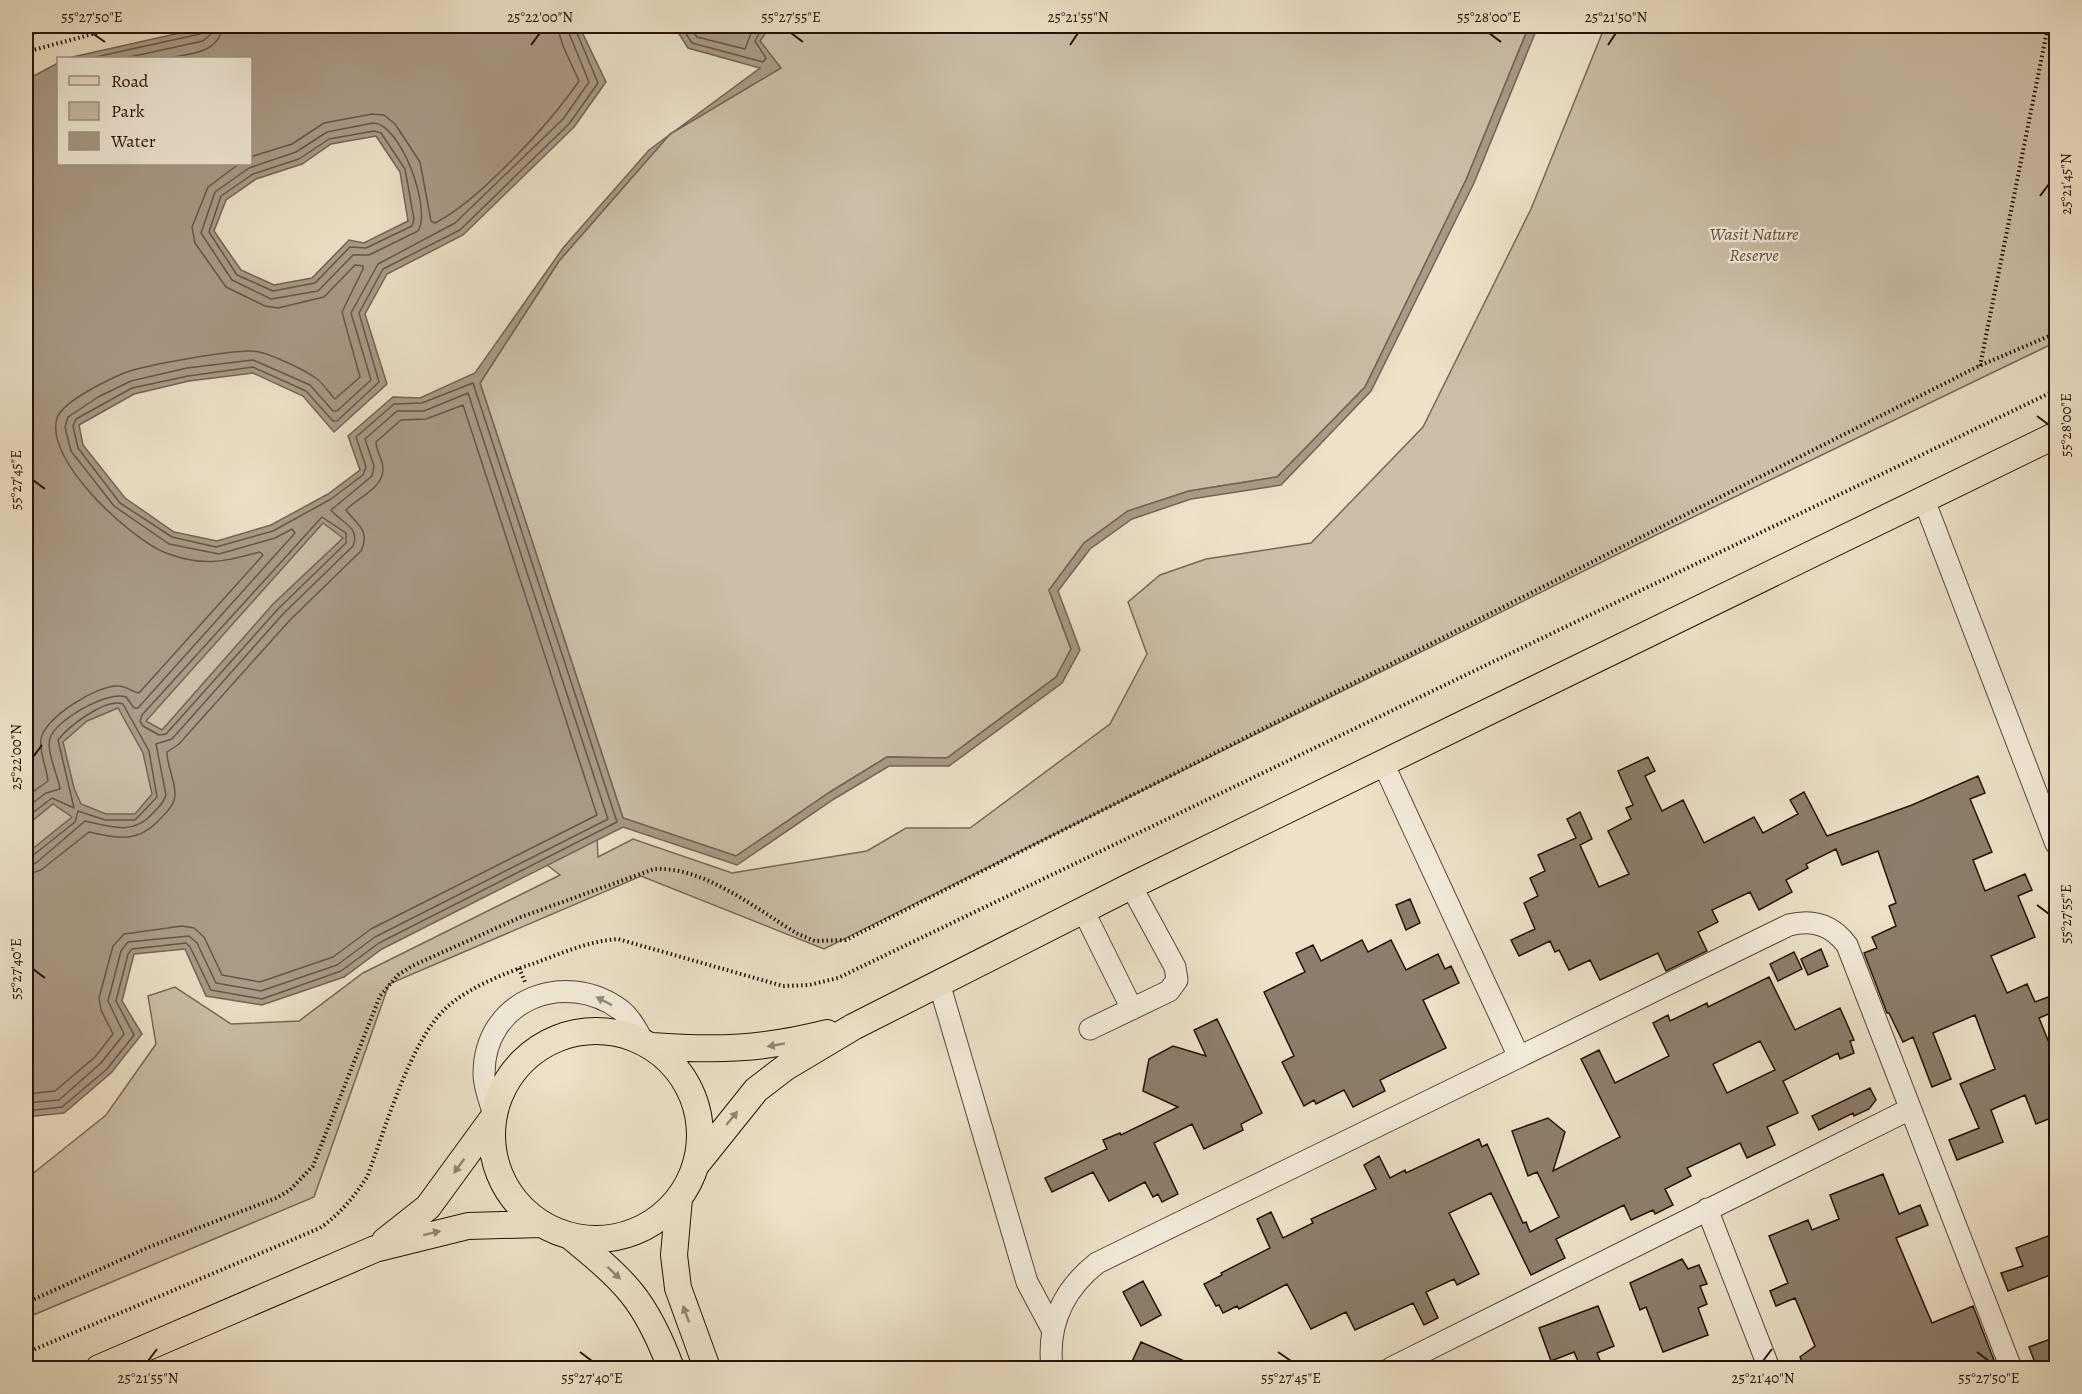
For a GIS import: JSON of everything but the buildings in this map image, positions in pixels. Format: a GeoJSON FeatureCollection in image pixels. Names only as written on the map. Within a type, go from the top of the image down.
{"type":"FeatureCollection","features":[{"type":"Feature","properties":{"kind":"main road"},"geometry":{"type":"LineString","coordinates":[[854,1027],[777,1045],[740,1049],[702,1050],[648,1044],[604,1032],[582,1033],[542,1047],[525,1060],[500,1094],[493,1116],[492,1145],[497,1168],[507,1190],[521,1208],[541,1224],[569,1236],[594,1240],[618,1237],[641,1229],[655,1220],[679,1198],[696,1165],[756,1090],[786,1067],[854,1027],[1131,886],[2056,435]]}},
{"type":"Feature","properties":{"kind":"main road"},"geometry":{"type":"LineString","coordinates":[[648,1044],[673,1063],[688,1085],[698,1111],[701,1138],[696,1165]]}},
{"type":"Feature","properties":{"kind":"main road"},"geometry":{"type":"LineString","coordinates":[[375,1249],[428,1207],[493,1116]]}},
{"type":"Feature","properties":{"kind":"main road"},"geometry":{"type":"LineString","coordinates":[[679,1198],[674,1255],[678,1288],[707,1368]]}},
{"type":"Feature","properties":{"kind":"main road"},"geometry":{"type":"LineString","coordinates":[[99,1368],[375,1249],[468,1226],[541,1224]]}},
{"type":"Feature","properties":{"kind":"main road"},"geometry":{"type":"LineString","coordinates":[[569,1236],[612,1271],[640,1302],[660,1339],[670,1368]]}},
{"type":"Feature","properties":{"kind":"street"},"geometry":{"type":"LineString","coordinates":[[1924,500],[2056,844]]}},
{"type":"Feature","properties":{"kind":"street"},"geometry":{"type":"LineString","coordinates":[[1383,763],[1520,1057]]}},
{"type":"Feature","properties":{"kind":"street"},"geometry":{"type":"LineString","coordinates":[[1090,1029],[1169,991],[1176,985],[1178,976],[1131,886]]}},
{"type":"Feature","properties":{"kind":"street"},"geometry":{"type":"LineString","coordinates":[[1083,910],[1132,1008]]}},
{"type":"Feature","properties":{"kind":"street"},"geometry":{"type":"LineString","coordinates":[[1052,1368],[1052,1329],[1068,1292],[1081,1276],[1097,1263],[1789,925],[1811,922],[1832,929],[1847,945],[2011,1368]]}},
{"type":"Feature","properties":{"kind":"street"},"geometry":{"type":"LineString","coordinates":[[939,983],[1027,1282],[1052,1329]]}},
{"type":"Feature","properties":{"kind":"street"},"geometry":{"type":"LineString","coordinates":[[493,1116],[484,1079],[489,1048],[497,1030],[509,1014],[532,998],[561,990],[590,994],[621,1011],[648,1044]]}},
{"type":"Feature","properties":{"kind":"street"},"geometry":{"type":"LineString","coordinates":[[1391,1368],[1910,1109]]}},
{"type":"Feature","properties":{"kind":"street"},"geometry":{"type":"LineString","coordinates":[[1707,1209],[1769,1368]]}},
{"type":"Feature","properties":{"kind":"path"},"geometry":{"type":"LineString","coordinates":[[26,52],[122,26]]}},
{"type":"Feature","properties":{"kind":"path"},"geometry":{"type":"LineString","coordinates":[[1979,366],[2048,26]]}},
{"type":"Feature","properties":{"kind":"path"},"geometry":{"type":"LineString","coordinates":[[26,1303],[149,1247],[290,1190],[313,1166],[380,996],[399,975],[412,966],[521,917],[639,873],[663,868],[693,873],[798,934],[815,941],[846,940],[1979,366],[2056,333]]}},
{"type":"Feature","properties":{"kind":"path"},"geometry":{"type":"LineString","coordinates":[[26,1353],[320,1228],[333,1219],[355,1196],[367,1177],[421,1040],[446,1008],[465,994],[539,961],[598,940],[618,939],[783,986],[809,985],[838,978],[2056,390]]}},
{"type":"Feature","properties":{"kind":"green space"},"geometry":{"type":"Polygon","coordinates":[[[26,26],[63,26],[26,36],[26,26]]]}},
{"type":"Feature","properties":{"kind":"green space"},"geometry":{"type":"Polygon","coordinates":[[[770,26],[1529,26],[1466,180],[1365,387],[1277,477],[1189,491],[1128,511],[1084,543],[1049,590],[1071,649],[1056,677],[947,758],[887,757],[830,792],[736,856],[623,818],[480,383],[559,261],[670,134],[780,68],[760,41],[770,26]]]}},
{"type":"Feature","properties":{"kind":"green space","name":"Wasit Nature Reserve"},"geometry":{"type":"Polygon","coordinates":[[[1605,26],[2056,26],[2056,342],[1660,533],[824,949],[641,876],[389,984],[314,1197],[26,1318],[26,1179],[106,1115],[156,1044],[148,996],[175,987],[231,1024],[299,1021],[363,973],[560,875],[538,858],[190,940],[26,874],[26,798],[59,734],[289,542],[339,509],[596,815],[598,857],[633,839],[732,873],[867,851],[906,828],[970,828],[1110,724],[1147,654],[1128,602],[1160,575],[1206,559],[1311,543],[1423,427],[1531,209],[1605,26]]]}},
{"type":"Feature","properties":{"kind":"water"},"geometry":{"type":"Polygon","coordinates":[[[211,26],[579,26],[606,82],[574,127],[463,235],[387,274],[365,314],[387,384],[334,432],[303,396],[253,373],[189,381],[134,394],[79,425],[83,445],[125,498],[174,532],[217,541],[271,525],[328,494],[360,470],[348,436],[393,397],[420,398],[475,373],[563,248],[649,150],[669,135],[559,261],[480,383],[623,818],[736,856],[830,792],[887,757],[947,758],[1056,677],[1071,649],[1049,590],[1084,543],[1128,511],[1189,491],[1277,477],[1365,387],[1466,180],[1529,26],[1538,26],[1474,183],[1371,391],[1281,485],[1191,499],[1132,519],[1090,549],[1058,591],[1080,650],[1062,683],[949,766],[889,766],[834,799],[737,865],[623,827],[382,949],[344,977],[262,1005],[206,996],[185,949],[134,954],[122,1001],[142,1034],[111,1073],[64,1113],[26,1117],[26,854],[72,817],[53,804],[26,826],[26,80],[57,64],[57,165],[252,165],[252,57],[72,57],[211,26]],[[376,136],[331,144],[302,164],[256,179],[226,200],[214,231],[241,270],[274,285],[312,278],[349,240],[364,243],[408,221],[400,172],[376,136]],[[323,523],[146,721],[162,730],[273,604],[343,538],[323,523]],[[118,708],[87,721],[63,742],[74,788],[81,804],[106,814],[135,814],[152,794],[143,753],[118,708]]]}},
{"type":"Feature","properties":{"kind":"water"},"geometry":{"type":"Polygon","coordinates":[[[674,26],[770,26],[760,41],[781,68],[673,132],[760,68],[688,48],[674,26]]]}}]}
